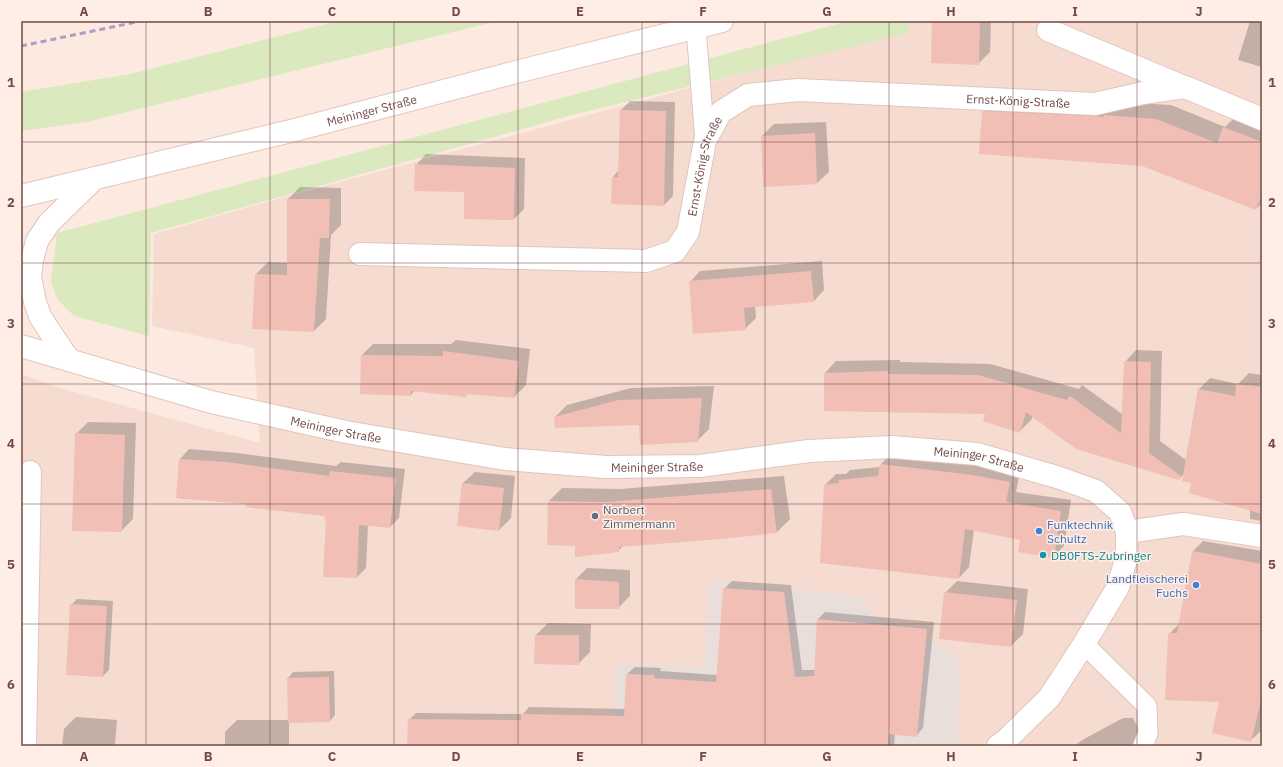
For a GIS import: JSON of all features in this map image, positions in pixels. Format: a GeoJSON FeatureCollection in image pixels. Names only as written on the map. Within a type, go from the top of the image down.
{"type":"FeatureCollection","features":[{"type":"Feature","properties":{"kind":"street","name":"Meininger Straße"},"geometry":{"type":"LineString","coordinates":[[21,196],[295,130],[516,72],[722,21]]}},
{"type":"Feature","properties":{"kind":"street","name":"Ernst-König-Straße"},"geometry":{"type":"LineString","coordinates":[[1048,30],[1262,119]]}},
{"type":"Feature","properties":{"kind":"street","name":"Ernst-König-Straße"},"geometry":{"type":"LineString","coordinates":[[360,254],[646,261],[675,251],[688,232],[705,141],[721,112],[748,95],[798,90],[1095,104],[1143,93],[1185,88]]}},
{"type":"Feature","properties":{"kind":"street"},"geometry":{"type":"LineString","coordinates":[[69,360],[40,316],[35,302],[30,278],[32,260],[37,241],[49,223],[94,179]]}},
{"type":"Feature","properties":{"kind":"street","name":"Meininger Straße"},"geometry":{"type":"LineString","coordinates":[[26,346],[212,402],[346,432],[505,459],[606,468],[700,466],[809,451],[892,447],[977,454],[1057,477],[1096,491],[1120,512],[1127,532],[1127,556],[1118,587],[1084,644],[1049,698],[998,746]]}},
{"type":"Feature","properties":{"kind":"street"},"geometry":{"type":"LineString","coordinates":[[25,746],[25,522],[30,472]]}},
{"type":"Feature","properties":{"kind":"street"},"geometry":{"type":"LineString","coordinates":[[1127,532],[1184,524],[1262,536]]}},
{"type":"Feature","properties":{"kind":"lane"},"geometry":{"type":"LineString","coordinates":[[696,28],[705,141]]}},
{"type":"Feature","properties":{"kind":"lane"},"geometry":{"type":"LineString","coordinates":[[1084,644],[1147,706],[1148,733],[1143,746]]}},
{"type":"Feature","properties":{"kind":"shaded area"},"geometry":{"type":"Polygon","coordinates":[[[881,21],[1262,21],[1262,746],[21,746],[21,374],[63,389],[260,443],[254,348],[152,326],[154,234],[288,196],[871,39],[881,21]]]}},
{"type":"Feature","properties":{"kind":"shaded area"},"geometry":{"type":"Polygon","coordinates":[[[708,580],[861,596],[880,619],[925,633],[959,662],[958,746],[613,746],[615,665],[704,667],[708,580]]]}},
{"type":"Feature","properties":{"kind":"green space"},"geometry":{"type":"Polygon","coordinates":[[[338,21],[498,21],[86,122],[21,131],[21,92],[131,74],[338,21]]]}},
{"type":"Feature","properties":{"kind":"green space"},"geometry":{"type":"Polygon","coordinates":[[[849,21],[907,21],[909,33],[572,115],[151,233],[149,336],[74,316],[57,299],[51,282],[57,233],[849,21]]]}},
{"type":"Feature","properties":{"kind":"building"},"geometry":{"type":"Polygon","coordinates":[[[932,21],[980,21],[979,65],[931,63],[932,21]]]}},
{"type":"Feature","properties":{"kind":"building"},"geometry":{"type":"Polygon","coordinates":[[[620,110],[666,111],[664,206],[611,204],[612,177],[618,177],[620,110]]]}},
{"type":"Feature","properties":{"kind":"building"},"geometry":{"type":"Polygon","coordinates":[[[982,111],[1104,117],[1104,115],[1156,119],[1217,143],[1223,127],[1262,142],[1262,194],[1256,210],[1142,166],[979,154],[982,111]]]}},
{"type":"Feature","properties":{"kind":"building"},"geometry":{"type":"Polygon","coordinates":[[[815,133],[817,184],[763,187],[761,136],[815,133]]]}},
{"type":"Feature","properties":{"kind":"building"},"geometry":{"type":"Polygon","coordinates":[[[415,164],[515,168],[514,220],[464,219],[464,192],[414,191],[415,164]]]}},
{"type":"Feature","properties":{"kind":"building"},"geometry":{"type":"Polygon","coordinates":[[[287,199],[330,199],[329,238],[320,238],[314,332],[252,329],[255,274],[287,275],[287,199]]]}},
{"type":"Feature","properties":{"kind":"building"},"geometry":{"type":"Polygon","coordinates":[[[811,271],[814,302],[744,308],[746,330],[693,334],[689,281],[811,271]]]}},
{"type":"Feature","properties":{"kind":"building"},"geometry":{"type":"Polygon","coordinates":[[[443,351],[519,361],[514,398],[466,394],[466,397],[411,391],[411,396],[360,394],[361,355],[443,356],[443,351]]]}},
{"type":"Feature","properties":{"kind":"building"},"geometry":{"type":"Polygon","coordinates":[[[1124,361],[1151,362],[1149,453],[1181,476],[1179,480],[1076,449],[1026,412],[1020,433],[983,421],[985,414],[824,411],[824,373],[888,371],[888,374],[978,375],[1067,400],[1070,396],[1121,433],[1124,361]]]}},
{"type":"Feature","properties":{"kind":"building"},"geometry":{"type":"Polygon","coordinates":[[[1236,384],[1262,387],[1262,514],[1189,493],[1191,483],[1182,481],[1198,389],[1235,396],[1236,384]]]}},
{"type":"Feature","properties":{"kind":"building"},"geometry":{"type":"Polygon","coordinates":[[[702,398],[698,442],[640,445],[639,425],[555,428],[554,417],[618,400],[702,398]]]}},
{"type":"Feature","properties":{"kind":"building"},"geometry":{"type":"Polygon","coordinates":[[[75,433],[125,435],[122,532],[72,531],[75,433]]]}},
{"type":"Feature","properties":{"kind":"building"},"geometry":{"type":"Polygon","coordinates":[[[179,459],[227,462],[329,476],[330,471],[396,478],[390,528],[359,525],[357,578],[323,577],[325,516],[246,507],[246,504],[176,498],[179,459]]]}},
{"type":"Feature","properties":{"kind":"building"},"geometry":{"type":"Polygon","coordinates":[[[880,464],[973,475],[1010,482],[1006,502],[1061,511],[1054,558],[1018,552],[1020,540],[965,529],[959,579],[820,563],[824,485],[839,483],[838,480],[878,476],[880,464]]]}},
{"type":"Feature","properties":{"kind":"building"},"geometry":{"type":"Polygon","coordinates":[[[462,483],[504,488],[499,531],[457,526],[462,483]]]}},
{"type":"Feature","properties":{"kind":"building"},"geometry":{"type":"Polygon","coordinates":[[[771,489],[777,533],[619,547],[619,552],[575,557],[575,546],[547,545],[548,501],[606,502],[771,489]]]}},
{"type":"Feature","properties":{"kind":"building"},"geometry":{"type":"Polygon","coordinates":[[[1192,551],[1262,564],[1262,697],[1251,742],[1212,733],[1219,702],[1165,700],[1168,633],[1177,633],[1192,551]]]}},
{"type":"Feature","properties":{"kind":"building"},"geometry":{"type":"Polygon","coordinates":[[[575,579],[619,582],[619,609],[575,609],[575,579]]]}},
{"type":"Feature","properties":{"kind":"building"},"geometry":{"type":"Polygon","coordinates":[[[723,588],[784,592],[795,677],[814,676],[817,619],[927,629],[917,737],[889,734],[888,746],[407,746],[408,719],[521,720],[521,714],[624,716],[626,674],[654,675],[654,678],[716,682],[723,588]]]}},
{"type":"Feature","properties":{"kind":"building"},"geometry":{"type":"Polygon","coordinates":[[[944,592],[1017,600],[1011,647],[939,639],[944,592]]]}},
{"type":"Feature","properties":{"kind":"building"},"geometry":{"type":"Polygon","coordinates":[[[70,604],[107,606],[103,677],[66,675],[70,604]]]}},
{"type":"Feature","properties":{"kind":"building"},"geometry":{"type":"Polygon","coordinates":[[[535,635],[579,635],[579,665],[534,664],[535,635]]]}},
{"type":"Feature","properties":{"kind":"building"},"geometry":{"type":"Polygon","coordinates":[[[329,677],[330,722],[288,723],[287,678],[329,677]]]}},
{"type":"Feature","properties":{"kind":"railway"},"geometry":{"type":"LineString","coordinates":[[21,46],[141,21]]}},
{"type":"Feature","properties":{"kind":"place","name":"Norbert Zimmermann"},"geometry":{"type":"Point","coordinates":[595,516]}},
{"type":"Feature","properties":{"kind":"place","name":"Funktechnik Schultz"},"geometry":{"type":"Point","coordinates":[1039,531]}},
{"type":"Feature","properties":{"kind":"place","name":"DB0FTS-Zubringer"},"geometry":{"type":"Point","coordinates":[1043,555]}},
{"type":"Feature","properties":{"kind":"place","name":"Landfleischerei Fuchs"},"geometry":{"type":"Point","coordinates":[1196,585]}}]}
